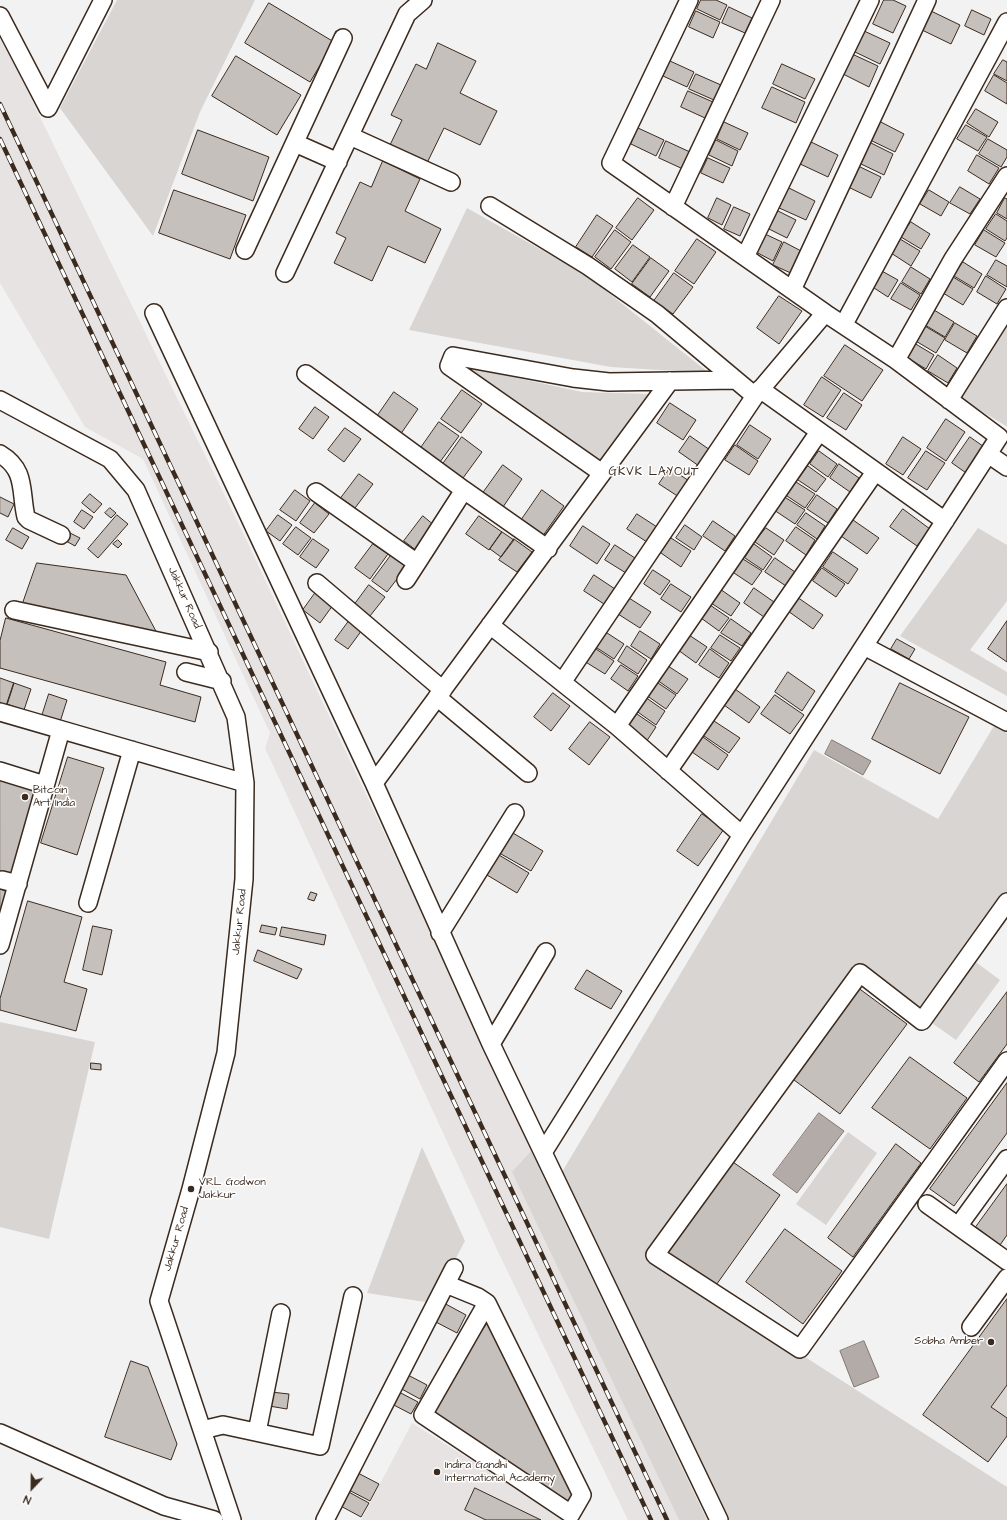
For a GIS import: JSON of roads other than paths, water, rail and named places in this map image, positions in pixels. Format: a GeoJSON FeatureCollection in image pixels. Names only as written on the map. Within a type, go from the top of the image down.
{"type":"FeatureCollection","features":[{"type":"Feature","properties":{"kind":"street"},"geometry":{"type":"LineString","coordinates":[[0,16],[48,108],[103,0]]}},
{"type":"Feature","properties":{"kind":"street"},"geometry":{"type":"LineString","coordinates":[[284,273],[408,14],[423,0]]}},
{"type":"Feature","properties":{"kind":"street"},"geometry":{"type":"LineString","coordinates":[[544,1151],[742,835],[988,454],[1003,436],[949,400],[896,360],[844,324],[825,313],[611,163],[689,0]]}},
{"type":"Feature","properties":{"kind":"street"},"geometry":{"type":"LineString","coordinates":[[673,207],[771,0]]}},
{"type":"Feature","properties":{"kind":"street"},"geometry":{"type":"LineString","coordinates":[[745,257],[870,0]]}},
{"type":"Feature","properties":{"kind":"street"},"geometry":{"type":"LineString","coordinates":[[792,290],[927,0]]}},
{"type":"Feature","properties":{"kind":"street"},"geometry":{"type":"LineString","coordinates":[[844,324],[1007,22]]}},
{"type":"Feature","properties":{"kind":"street"},"geometry":{"type":"LineString","coordinates":[[245,250],[343,38]]}},
{"type":"Feature","properties":{"kind":"street"},"geometry":{"type":"LineString","coordinates":[[350,136],[451,182]]}},
{"type":"Feature","properties":{"kind":"street"},"geometry":{"type":"LineString","coordinates":[[295,143],[338,162]]}},
{"type":"Feature","properties":{"kind":"street"},"geometry":{"type":"LineString","coordinates":[[896,360],[953,259],[1007,176]]}},
{"type":"Feature","properties":{"kind":"street"},"geometry":{"type":"LineString","coordinates":[[490,206],[588,266],[644,305],[736,380],[819,432],[945,521]]}},
{"type":"Feature","properties":{"kind":"street"},"geometry":{"type":"LineString","coordinates":[[949,400],[1007,308]]}},
{"type":"Feature","properties":{"kind":"street"},"geometry":{"type":"LineString","coordinates":[[154,313],[374,783],[491,1044],[544,1151],[719,1520]]}},
{"type":"Feature","properties":{"kind":"street"},"geometry":{"type":"LineString","coordinates":[[563,681],[758,393],[825,313]]}},
{"type":"Feature","properties":{"kind":"street"},"geometry":{"type":"LineString","coordinates":[[602,473],[449,366],[453,356],[573,378],[609,382],[736,380]]}},
{"type":"Feature","properties":{"kind":"street"},"geometry":{"type":"LineString","coordinates":[[306,374],[464,490],[548,549]]}},
{"type":"Feature","properties":{"kind":"street"},"geometry":{"type":"LineString","coordinates":[[374,783],[548,549],[670,381]]}},
{"type":"Feature","properties":{"kind":"street","name":"Jakkur Road"},"geometry":{"type":"LineString","coordinates":[[0,400],[110,459],[136,490],[222,681],[236,718],[245,783],[244,879],[226,1053],[191,1189],[159,1301],[232,1520]]}},
{"type":"Feature","properties":{"kind":"street"},"geometry":{"type":"LineString","coordinates":[[617,726],[819,432]]}},
{"type":"Feature","properties":{"kind":"street"},"geometry":{"type":"LineString","coordinates":[[0,454],[8,459],[21,480],[26,517],[29,520],[61,536]]}},
{"type":"Feature","properties":{"kind":"street"},"geometry":{"type":"LineString","coordinates":[[988,454],[1007,467]]}},
{"type":"Feature","properties":{"kind":"street"},"geometry":{"type":"LineString","coordinates":[[668,771],[876,472]]}},
{"type":"Feature","properties":{"kind":"street"},"geometry":{"type":"LineString","coordinates":[[406,580],[464,490]]}},
{"type":"Feature","properties":{"kind":"street"},"geometry":{"type":"LineString","coordinates":[[316,492],[417,563]]}},
{"type":"Feature","properties":{"kind":"street"},"geometry":{"type":"LineString","coordinates":[[317,583],[528,773]]}},
{"type":"Feature","properties":{"kind":"street"},"geometry":{"type":"LineString","coordinates":[[14,610],[209,652]]}},
{"type":"Feature","properties":{"kind":"street"},"geometry":{"type":"LineString","coordinates":[[490,625],[563,681],[742,835]]}},
{"type":"Feature","properties":{"kind":"street"},"geometry":{"type":"LineString","coordinates":[[864,646],[1006,721]]}},
{"type":"Feature","properties":{"kind":"street"},"geometry":{"type":"LineString","coordinates":[[186,672],[222,681]]}},
{"type":"Feature","properties":{"kind":"street"},"geometry":{"type":"LineString","coordinates":[[0,712],[245,783]]}},
{"type":"Feature","properties":{"kind":"street"},"geometry":{"type":"LineString","coordinates":[[0,945],[10,882],[45,785],[61,730]]}},
{"type":"Feature","properties":{"kind":"street"},"geometry":{"type":"LineString","coordinates":[[88,903],[132,750]]}},
{"type":"Feature","properties":{"kind":"street"},"geometry":{"type":"LineString","coordinates":[[0,771],[45,785]]}},
{"type":"Feature","properties":{"kind":"street"},"geometry":{"type":"LineString","coordinates":[[440,933],[515,812]]}},
{"type":"Feature","properties":{"kind":"street"},"geometry":{"type":"LineString","coordinates":[[1007,902],[922,1021],[860,973],[655,1255],[800,1349],[1007,1061]]}},
{"type":"Feature","properties":{"kind":"street"},"geometry":{"type":"LineString","coordinates":[[491,1044],[546,952]]}},
{"type":"Feature","properties":{"kind":"street"},"geometry":{"type":"LineString","coordinates":[[959,1225],[1007,1159]]}},
{"type":"Feature","properties":{"kind":"street"},"geometry":{"type":"LineString","coordinates":[[927,1204],[1007,1260]]}},
{"type":"Feature","properties":{"kind":"street"},"geometry":{"type":"LineString","coordinates":[[325,1520],[454,1268]]}},
{"type":"Feature","properties":{"kind":"street"},"geometry":{"type":"LineString","coordinates":[[971,1326],[1007,1278]]}},
{"type":"Feature","properties":{"kind":"street"},"geometry":{"type":"LineString","coordinates":[[446,1284],[478,1296],[487,1303],[582,1495],[571,1514],[423,1414],[487,1303]]}},
{"type":"Feature","properties":{"kind":"street"},"geometry":{"type":"LineString","coordinates":[[202,1430],[223,1425],[320,1446],[353,1296]]}},
{"type":"Feature","properties":{"kind":"street"},"geometry":{"type":"LineString","coordinates":[[257,1432],[281,1313]]}},
{"type":"Feature","properties":{"kind":"street"},"geometry":{"type":"LineString","coordinates":[[0,1433],[164,1506],[214,1520]]}},
{"type":"Feature","properties":{"kind":"railway"},"geometry":{"type":"LineString","coordinates":[[0,104],[667,1520]]}},
{"type":"Feature","properties":{"kind":"railway"},"geometry":{"type":"LineString","coordinates":[[0,139],[651,1520]]}},
{"type":"Feature","properties":{"kind":"place","name":"Bitcoin Art India"},"geometry":{"type":"Point","coordinates":[25,797]}},
{"type":"Feature","properties":{"kind":"place","name":"VRL Godwon Jakkur"},"geometry":{"type":"Point","coordinates":[191,1189]}},
{"type":"Feature","properties":{"kind":"place","name":"Sobha Amber"},"geometry":{"type":"Point","coordinates":[991,1342]}},
{"type":"Feature","properties":{"kind":"place","name":"Indira Gandhi International Academy"},"geometry":{"type":"Point","coordinates":[437,1472]}},
{"type":"Feature","properties":{"kind":"district","name":"GKVK LAYOUT"},"geometry":{"type":"Point","coordinates":[654,472]}}]}
